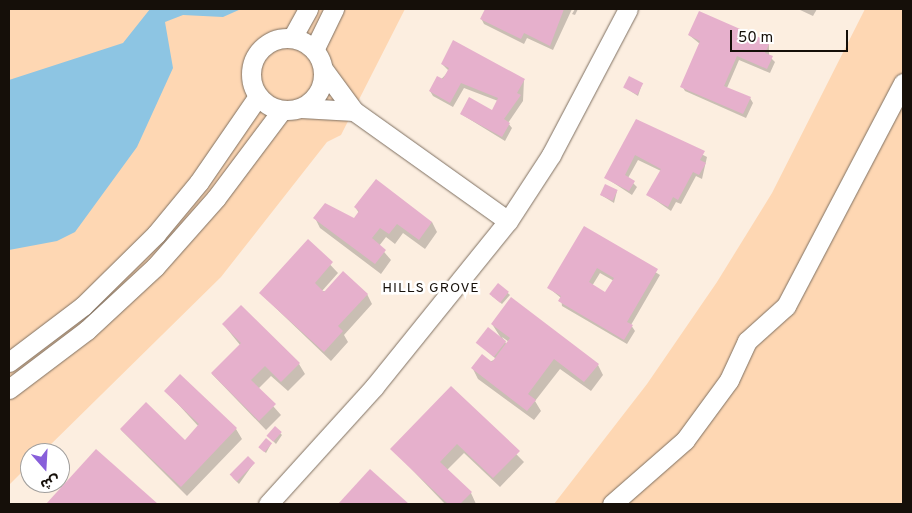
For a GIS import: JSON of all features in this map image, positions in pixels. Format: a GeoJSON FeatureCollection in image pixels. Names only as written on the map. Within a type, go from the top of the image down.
{"type":"FeatureCollection","features":[{"type":"Feature","properties":{"kind":"street"},"geometry":{"type":"LineString","coordinates":[[292,38],[308,9]]}},
{"type":"Feature","properties":{"kind":"street"},"geometry":{"type":"LineString","coordinates":[[314,50],[334,9]]}},
{"type":"Feature","properties":{"kind":"street"},"geometry":{"type":"LineString","coordinates":[[268,504],[374,388],[508,221],[551,155],[628,9]]}},
{"type":"Feature","properties":{"kind":"street"},"geometry":{"type":"LineString","coordinates":[[354,112],[302,108],[282,110],[258,96],[251,80],[256,56],[268,44],[292,38],[314,50],[323,68],[354,112],[508,221]]}},
{"type":"Feature","properties":{"kind":"street"},"geometry":{"type":"LineString","coordinates":[[302,108],[318,95],[323,68]]}},
{"type":"Feature","properties":{"kind":"street"},"geometry":{"type":"LineString","coordinates":[[612,504],[685,440],[729,380],[747,341],[786,306],[903,83]]}},
{"type":"Feature","properties":{"kind":"street"},"geometry":{"type":"LineString","coordinates":[[9,362],[83,306],[156,234],[199,182],[258,96]]}},
{"type":"Feature","properties":{"kind":"street"},"geometry":{"type":"LineString","coordinates":[[9,389],[87,330],[155,266],[216,198],[282,110]]}},
{"type":"Feature","properties":{"kind":"shaded area"},"geometry":{"type":"Polygon","coordinates":[[[9,9],[405,9],[341,135],[327,142],[221,277],[52,443],[20,443],[20,474],[9,485],[9,9]]]}},
{"type":"Feature","properties":{"kind":"shaded area"},"geometry":{"type":"Polygon","coordinates":[[[865,9],[903,9],[903,504],[554,504],[647,384],[717,282],[772,193],[865,9]]]}},
{"type":"Feature","properties":{"kind":"water"},"geometry":{"type":"Polygon","coordinates":[[[150,9],[241,9],[223,17],[183,15],[165,22],[173,68],[137,147],[75,232],[57,241],[9,250],[9,80],[123,43],[150,9]]]}},
{"type":"Feature","properties":{"kind":"building"},"geometry":{"type":"Polygon","coordinates":[[[485,9],[564,9],[550,46],[524,33],[521,39],[480,19],[485,9]]]}},
{"type":"Feature","properties":{"kind":"building"},"geometry":{"type":"Polygon","coordinates":[[[699,11],[770,42],[765,53],[773,56],[767,69],[737,56],[724,86],[751,97],[743,114],[680,87],[700,41],[688,35],[699,11]]]}},
{"type":"Feature","properties":{"kind":"building"},"geometry":{"type":"Polygon","coordinates":[[[453,40],[525,79],[517,93],[521,95],[504,119],[510,123],[502,137],[460,114],[469,97],[492,110],[498,98],[461,83],[450,103],[429,91],[437,76],[443,79],[449,68],[441,64],[453,40]]]}},
{"type":"Feature","properties":{"kind":"building"},"geometry":{"type":"Polygon","coordinates":[[[629,76],[643,83],[637,95],[623,88],[629,76]]]}},
{"type":"Feature","properties":{"kind":"building"},"geometry":{"type":"Polygon","coordinates":[[[636,119],[705,151],[700,160],[706,163],[699,175],[693,172],[678,200],[673,197],[668,207],[646,195],[661,169],[635,155],[625,175],[635,181],[629,191],[604,178],[636,119]]]}},
{"type":"Feature","properties":{"kind":"building"},"geometry":{"type":"Polygon","coordinates":[[[376,179],[432,222],[419,240],[397,224],[389,234],[380,228],[372,238],[386,250],[375,264],[313,218],[325,203],[354,218],[359,211],[354,207],[376,179]]]}},
{"type":"Feature","properties":{"kind":"building"},"geometry":{"type":"Polygon","coordinates":[[[605,184],[618,190],[613,201],[600,195],[605,184]]]}},
{"type":"Feature","properties":{"kind":"building"},"geometry":{"type":"Polygon","coordinates":[[[584,226],[658,269],[627,322],[633,325],[624,340],[558,301],[561,296],[547,288],[584,226]],[[597,268],[589,282],[605,292],[614,278],[597,268]]]}},
{"type":"Feature","properties":{"kind":"building"},"geometry":{"type":"Polygon","coordinates":[[[308,239],[333,262],[315,283],[324,292],[343,271],[368,294],[338,326],[343,331],[324,352],[259,293],[308,239]]]}},
{"type":"Feature","properties":{"kind":"building"},"geometry":{"type":"Polygon","coordinates":[[[498,283],[509,292],[500,303],[489,294],[498,283]]]}},
{"type":"Feature","properties":{"kind":"building"},"geometry":{"type":"Polygon","coordinates":[[[511,297],[599,364],[584,382],[554,359],[528,394],[536,400],[527,411],[471,368],[482,354],[492,362],[510,338],[491,324],[511,297]]]}},
{"type":"Feature","properties":{"kind":"building"},"geometry":{"type":"Polygon","coordinates":[[[241,305],[300,363],[281,382],[265,366],[251,380],[276,404],[259,421],[211,373],[241,343],[222,324],[241,305]]]}},
{"type":"Feature","properties":{"kind":"building"},"geometry":{"type":"Polygon","coordinates":[[[488,327],[506,341],[494,357],[476,343],[488,327]]]}},
{"type":"Feature","properties":{"kind":"building"},"geometry":{"type":"Polygon","coordinates":[[[180,374],[237,428],[181,487],[120,429],[146,402],[185,440],[199,424],[164,391],[180,374]]]}},
{"type":"Feature","properties":{"kind":"building"},"geometry":{"type":"Polygon","coordinates":[[[451,386],[520,451],[493,478],[457,444],[440,462],[472,492],[460,504],[448,504],[390,449],[451,386]]]}},
{"type":"Feature","properties":{"kind":"building"},"geometry":{"type":"Polygon","coordinates":[[[275,426],[282,432],[273,442],[266,436],[275,426]]]}},
{"type":"Feature","properties":{"kind":"building"},"geometry":{"type":"Polygon","coordinates":[[[266,438],[272,443],[264,452],[258,447],[266,438]]]}},
{"type":"Feature","properties":{"kind":"building"},"geometry":{"type":"Polygon","coordinates":[[[96,449],[158,504],[46,504],[56,493],[70,493],[70,478],[96,449]]]}},
{"type":"Feature","properties":{"kind":"building"},"geometry":{"type":"Polygon","coordinates":[[[248,456],[255,463],[237,481],[230,474],[248,456]]]}},
{"type":"Feature","properties":{"kind":"building"},"geometry":{"type":"Polygon","coordinates":[[[370,469],[409,504],[338,504],[370,469]]]}},
{"type":"Feature","properties":{"kind":"district","name":"HILLS GROVE"},"geometry":{"type":"Point","coordinates":[431,289]}}]}
